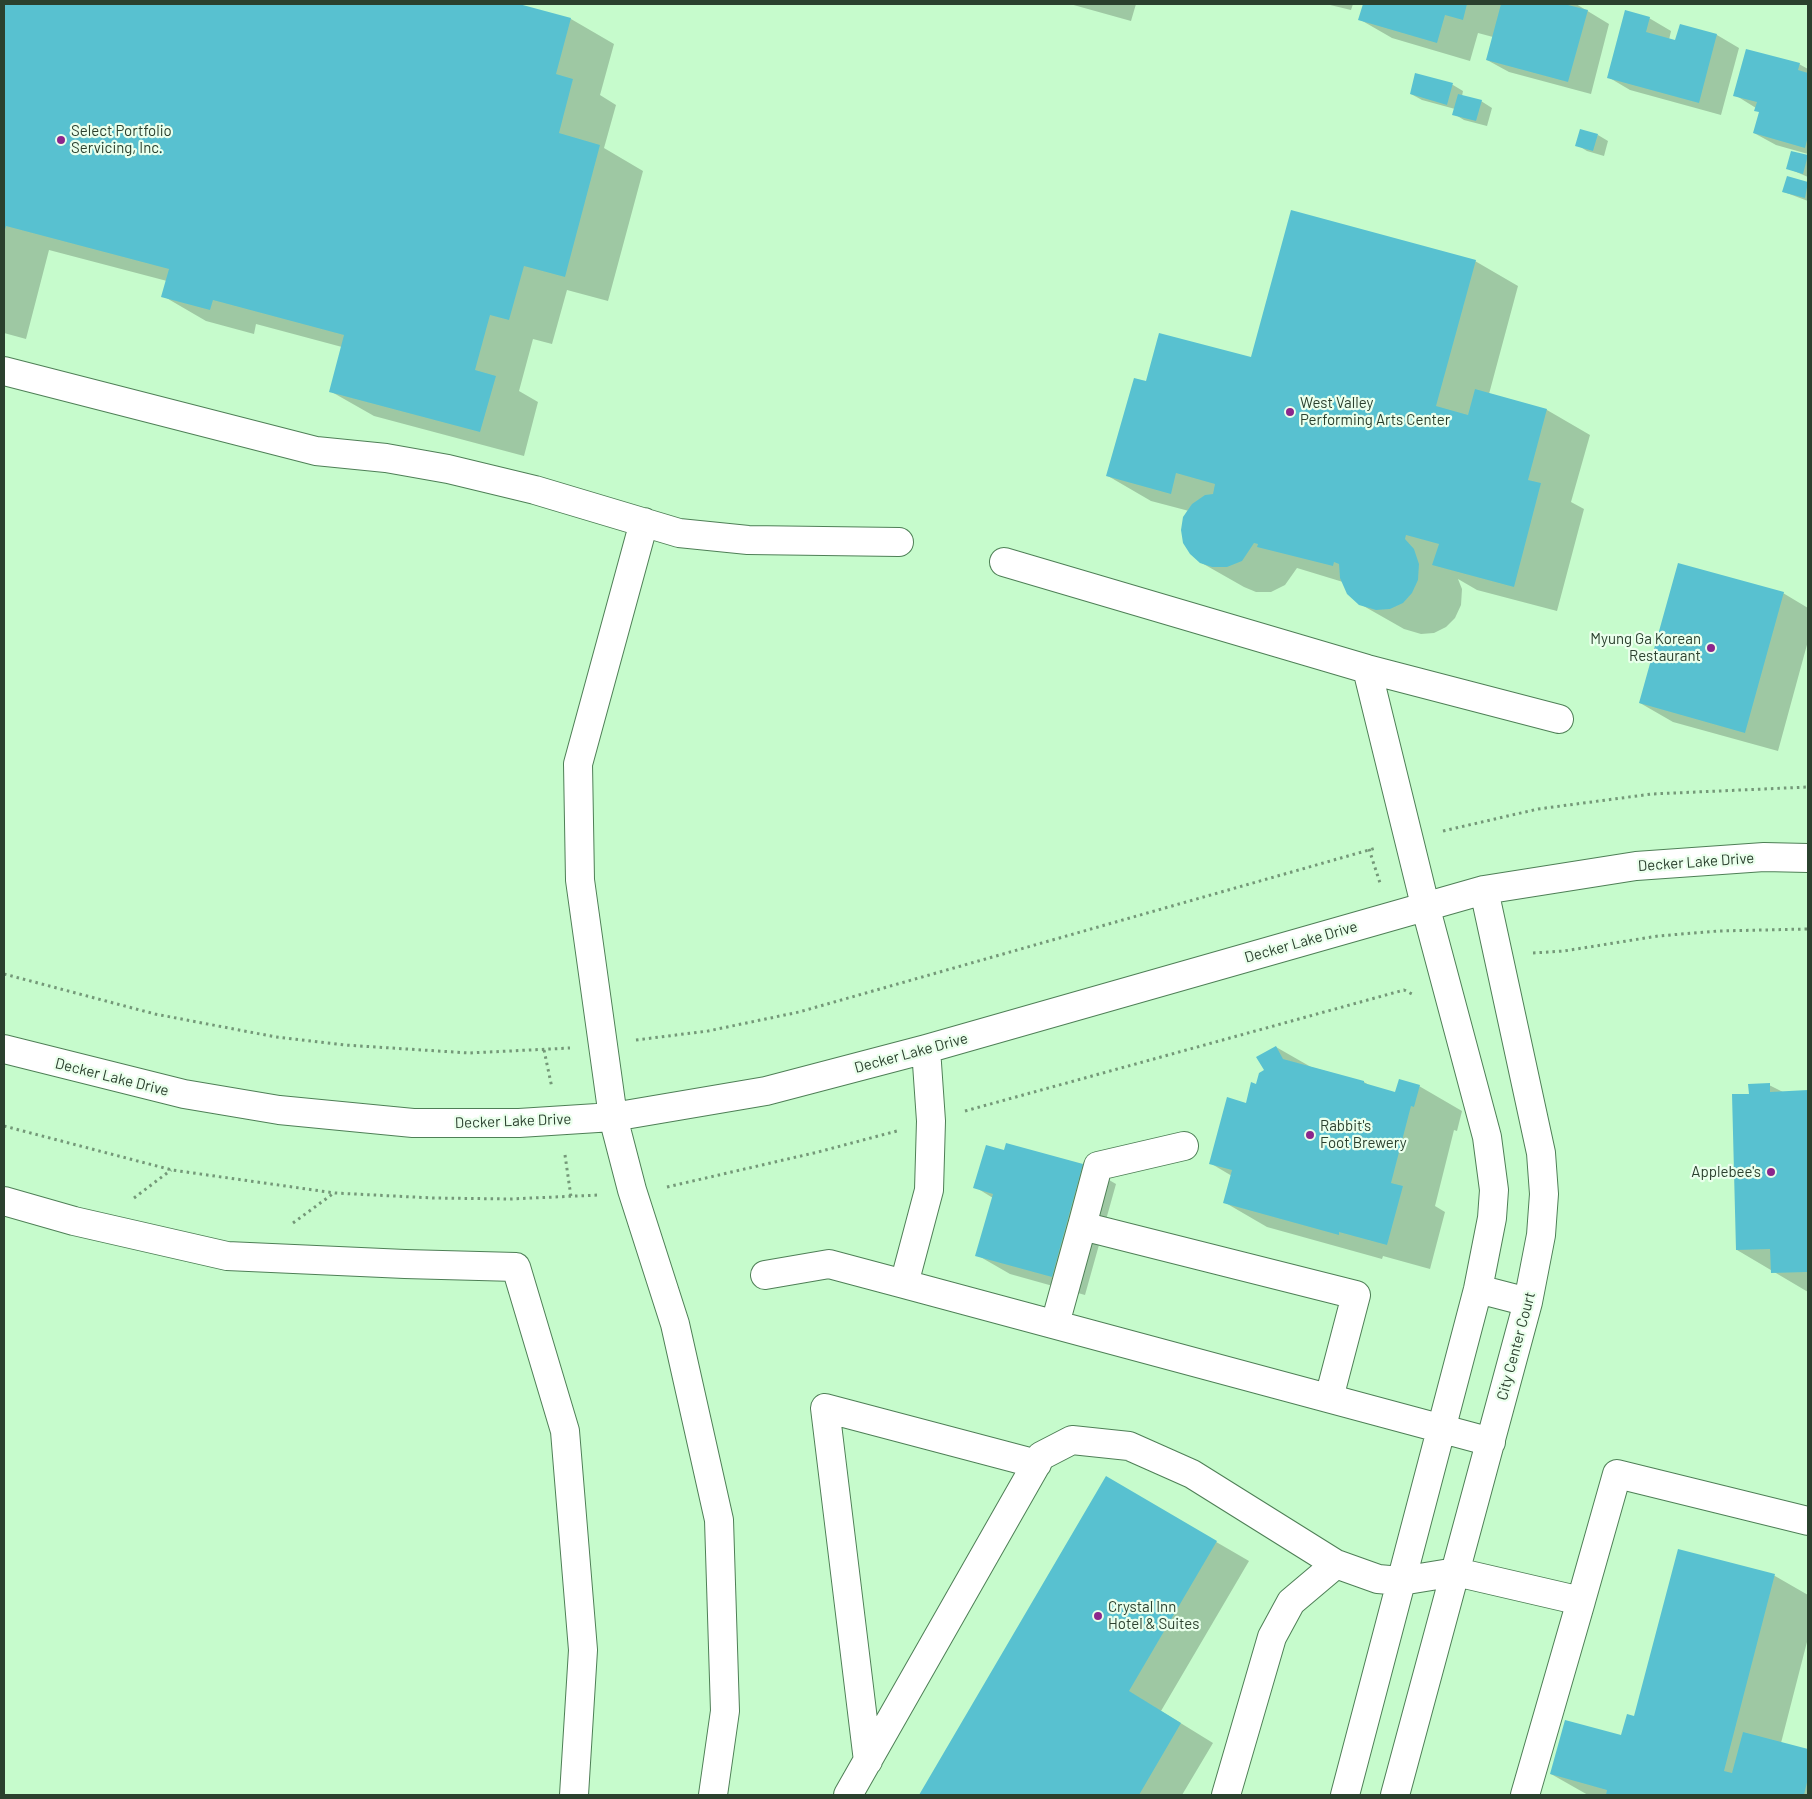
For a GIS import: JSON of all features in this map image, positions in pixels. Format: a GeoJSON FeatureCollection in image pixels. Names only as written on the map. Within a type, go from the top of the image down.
{"type":"FeatureCollection","features":[{"type":"Feature","properties":{"kind":"street"},"geometry":{"type":"LineString","coordinates":[[4,371],[316,451],[386,458],[448,469],[535,490],[679,533],[748,540],[899,542]]}},
{"type":"Feature","properties":{"kind":"street"},"geometry":{"type":"LineString","coordinates":[[644,522],[578,764],[580,880],[613,1117],[632,1190],[675,1324],[719,1520],[725,1711],[713,1795]]}},
{"type":"Feature","properties":{"kind":"street"},"geometry":{"type":"LineString","coordinates":[[1004,562],[1367,669],[1559,719]]}},
{"type":"Feature","properties":{"kind":"street"},"geometry":{"type":"LineString","coordinates":[[1345,1795],[1478,1289],[1492,1218],[1494,1190],[1487,1137],[1425,905],[1367,669]]}},
{"type":"Feature","properties":{"kind":"street","name":"Decker Lake Drive"},"geometry":{"type":"LineString","coordinates":[[4,1050],[184,1094],[279,1110],[413,1123],[519,1123],[613,1117],[766,1091],[926,1049],[1425,905],[1484,890],[1636,866],[1764,857],[1808,858]]}},
{"type":"Feature","properties":{"kind":"street","name":"City Center Court"},"geometry":{"type":"LineString","coordinates":[[1395,1795],[1528,1302],[1541,1235],[1544,1194],[1541,1153],[1484,890]]}},
{"type":"Feature","properties":{"kind":"street"},"geometry":{"type":"LineString","coordinates":[[904,1284],[929,1190],[931,1121],[926,1049]]}},
{"type":"Feature","properties":{"kind":"street"},"geometry":{"type":"LineString","coordinates":[[1055,1324],[1098,1166],[1184,1146]]}},
{"type":"Feature","properties":{"kind":"street"},"geometry":{"type":"LineString","coordinates":[[4,1201],[74,1221],[227,1256],[516,1267],[565,1431],[583,1650],[574,1795]]}},
{"type":"Feature","properties":{"kind":"street"},"geometry":{"type":"LineString","coordinates":[[1082,1226],[1356,1295],[1330,1398]]}},
{"type":"Feature","properties":{"kind":"street"},"geometry":{"type":"LineString","coordinates":[[765,1275],[829,1264],[1491,1442]]}},
{"type":"Feature","properties":{"kind":"street"},"geometry":{"type":"LineString","coordinates":[[1478,1289],[1528,1302]]}},
{"type":"Feature","properties":{"kind":"street"},"geometry":{"type":"LineString","coordinates":[[868,1761],[825,1408],[1037,1464]]}},
{"type":"Feature","properties":{"kind":"street"},"geometry":{"type":"LineString","coordinates":[[848,1795],[1041,1456],[1072,1440],[1129,1446],[1192,1474],[1336,1564],[1378,1579],[1402,1581],[1456,1572],[1582,1601]]}},
{"type":"Feature","properties":{"kind":"street"},"geometry":{"type":"LineString","coordinates":[[1525,1795],[1618,1474],[1808,1521]]}},
{"type":"Feature","properties":{"kind":"street"},"geometry":{"type":"LineString","coordinates":[[1226,1795],[1272,1637],[1291,1602],[1336,1564]]}},
{"type":"Feature","properties":{"kind":"path"},"geometry":{"type":"LineString","coordinates":[[1448,830],[1538,809],[1652,794],[1808,787]]}},
{"type":"Feature","properties":{"kind":"path"},"geometry":{"type":"LineString","coordinates":[[650,1038],[708,1031],[808,1009],[1382,846]]}},
{"type":"Feature","properties":{"kind":"path"},"geometry":{"type":"LineString","coordinates":[[1369,849],[1375,866]]}},
{"type":"Feature","properties":{"kind":"path"},"geometry":{"type":"LineString","coordinates":[[1535,953],[1564,951],[1658,936],[1718,930],[1808,929]]}},
{"type":"Feature","properties":{"kind":"path"},"geometry":{"type":"LineString","coordinates":[[4,974],[155,1014],[276,1037],[345,1045],[469,1052],[557,1049]]}},
{"type":"Feature","properties":{"kind":"path"},"geometry":{"type":"LineString","coordinates":[[678,1186],[818,1152],[1404,990],[1412,994]]}},
{"type":"Feature","properties":{"kind":"path"},"geometry":{"type":"LineString","coordinates":[[544,1050],[547,1064]]}},
{"type":"Feature","properties":{"kind":"path"},"geometry":{"type":"LineString","coordinates":[[4,1126],[172,1170],[335,1193],[434,1198],[588,1197]]}},
{"type":"Feature","properties":{"kind":"path"},"geometry":{"type":"LineString","coordinates":[[134,1198],[172,1170]]}},
{"type":"Feature","properties":{"kind":"path"},"geometry":{"type":"LineString","coordinates":[[569,1175],[571,1197]]}},
{"type":"Feature","properties":{"kind":"path"},"geometry":{"type":"LineString","coordinates":[[290,1225],[335,1193]]}},
{"type":"Feature","properties":{"kind":"building"},"geometry":{"type":"Polygon","coordinates":[[[4,4],[519,4],[571,18],[556,74],[573,79],[559,133],[600,145],[565,277],[524,266],[509,320],[490,315],[475,370],[496,376],[480,432],[329,392],[344,335],[213,300],[210,310],[161,297],[169,269],[6,226],[4,233],[4,4]]]}},
{"type":"Feature","properties":{"kind":"building"},"geometry":{"type":"Polygon","coordinates":[[[1363,4],[1467,4],[1463,20],[1445,15],[1437,43],[1358,20],[1363,4]]]}},
{"type":"Feature","properties":{"kind":"building"},"geometry":{"type":"Polygon","coordinates":[[[1501,4],[1564,4],[1588,10],[1568,82],[1486,60],[1501,4]]]}},
{"type":"Feature","properties":{"kind":"building"},"geometry":{"type":"Polygon","coordinates":[[[1625,10],[1650,17],[1646,32],[1675,40],[1680,24],[1717,34],[1699,103],[1607,78],[1625,10]]]}},
{"type":"Feature","properties":{"kind":"building"},"geometry":{"type":"Polygon","coordinates":[[[1746,49],[1800,63],[1798,70],[1808,73],[1808,136],[1805,148],[1753,133],[1759,112],[1754,111],[1757,102],[1733,96],[1746,49]]]}},
{"type":"Feature","properties":{"kind":"building"},"geometry":{"type":"Polygon","coordinates":[[[1415,73],[1453,83],[1447,105],[1410,94],[1415,73]]]}},
{"type":"Feature","properties":{"kind":"building"},"geometry":{"type":"Polygon","coordinates":[[[1458,94],[1482,100],[1476,121],[1452,115],[1458,94]]]}},
{"type":"Feature","properties":{"kind":"building"},"geometry":{"type":"Polygon","coordinates":[[[1580,129],[1598,134],[1593,151],[1575,146],[1580,129]]]}},
{"type":"Feature","properties":{"kind":"building"},"geometry":{"type":"Polygon","coordinates":[[[1791,151],[1808,155],[1803,174],[1786,169],[1791,151]]]}},
{"type":"Feature","properties":{"kind":"building"},"geometry":{"type":"Polygon","coordinates":[[[1787,176],[1808,182],[1805,198],[1782,192],[1787,176]]]}},
{"type":"Feature","properties":{"kind":"building","name":"West Valley Performing Arts Center"},"geometry":{"type":"Polygon","coordinates":[[[1291,210],[1476,260],[1436,406],[1468,415],[1475,389],[1547,409],[1528,480],[1541,483],[1514,587],[1432,565],[1439,544],[1406,535],[1405,539],[1414,549],[1419,564],[1418,580],[1412,593],[1403,603],[1390,609],[1376,610],[1359,605],[1347,594],[1340,578],[1339,564],[1334,562],[1333,566],[1257,547],[1258,544],[1254,543],[1242,561],[1227,567],[1212,567],[1200,563],[1190,554],[1183,543],[1181,530],[1183,517],[1192,504],[1205,495],[1213,494],[1215,484],[1176,473],[1171,494],[1106,476],[1134,378],[1146,381],[1159,333],[1251,357],[1291,210]]]}},
{"type":"Feature","properties":{"kind":"building","name":"Myung Ga Korean Restaurant"},"geometry":{"type":"Polygon","coordinates":[[[1678,563],[1784,592],[1745,733],[1639,703],[1678,563]]]}},
{"type":"Feature","properties":{"kind":"building","name":"Rabbit's Foot Brewery"},"geometry":{"type":"Polygon","coordinates":[[[1276,1046],[1283,1059],[1364,1081],[1364,1083],[1395,1092],[1399,1079],[1420,1085],[1414,1107],[1411,1106],[1391,1183],[1403,1186],[1387,1245],[1339,1232],[1339,1235],[1223,1203],[1232,1170],[1209,1164],[1227,1097],[1246,1103],[1251,1082],[1256,1084],[1259,1073],[1264,1070],[1256,1057],[1276,1046]]]}},
{"type":"Feature","properties":{"kind":"building","name":"Applebee's"},"geometry":{"type":"Polygon","coordinates":[[[1770,1083],[1770,1092],[1808,1090],[1808,1272],[1771,1273],[1770,1249],[1736,1250],[1732,1094],[1749,1094],[1748,1084],[1770,1083]]]}},
{"type":"Feature","properties":{"kind":"building"},"geometry":{"type":"Polygon","coordinates":[[[1006,1143],[1083,1164],[1052,1277],[975,1256],[993,1194],[973,1188],[986,1145],[1004,1150],[1006,1143]]]}},
{"type":"Feature","properties":{"kind":"building","name":"Crystal Inn Hotel & Suites"},"geometry":{"type":"Polygon","coordinates":[[[1106,1476],[1217,1541],[1129,1691],[1181,1723],[1139,1795],[919,1795],[1106,1476]]]}},
{"type":"Feature","properties":{"kind":"building"},"geometry":{"type":"Polygon","coordinates":[[[1678,1549],[1775,1574],[1724,1771],[1732,1773],[1743,1732],[1808,1749],[1808,1778],[1804,1795],[1606,1795],[1607,1790],[1550,1774],[1565,1720],[1621,1735],[1627,1714],[1634,1716],[1678,1549]]]}},
{"type":"Feature","properties":{"kind":"place","name":"Select Portfolio Servicing, Inc."},"geometry":{"type":"Point","coordinates":[61,140]}},
{"type":"Feature","properties":{"kind":"place","name":"West Valley Performing Arts Center"},"geometry":{"type":"Point","coordinates":[1290,412]}},
{"type":"Feature","properties":{"kind":"place","name":"Myung Ga Korean Restaurant"},"geometry":{"type":"Point","coordinates":[1711,648]}},
{"type":"Feature","properties":{"kind":"place","name":"Rabbit's Foot Brewery"},"geometry":{"type":"Point","coordinates":[1310,1135]}},
{"type":"Feature","properties":{"kind":"place","name":"Applebee's"},"geometry":{"type":"Point","coordinates":[1771,1172]}},
{"type":"Feature","properties":{"kind":"place","name":"Crystal Inn Hotel & Suites"},"geometry":{"type":"Point","coordinates":[1098,1616]}}]}
